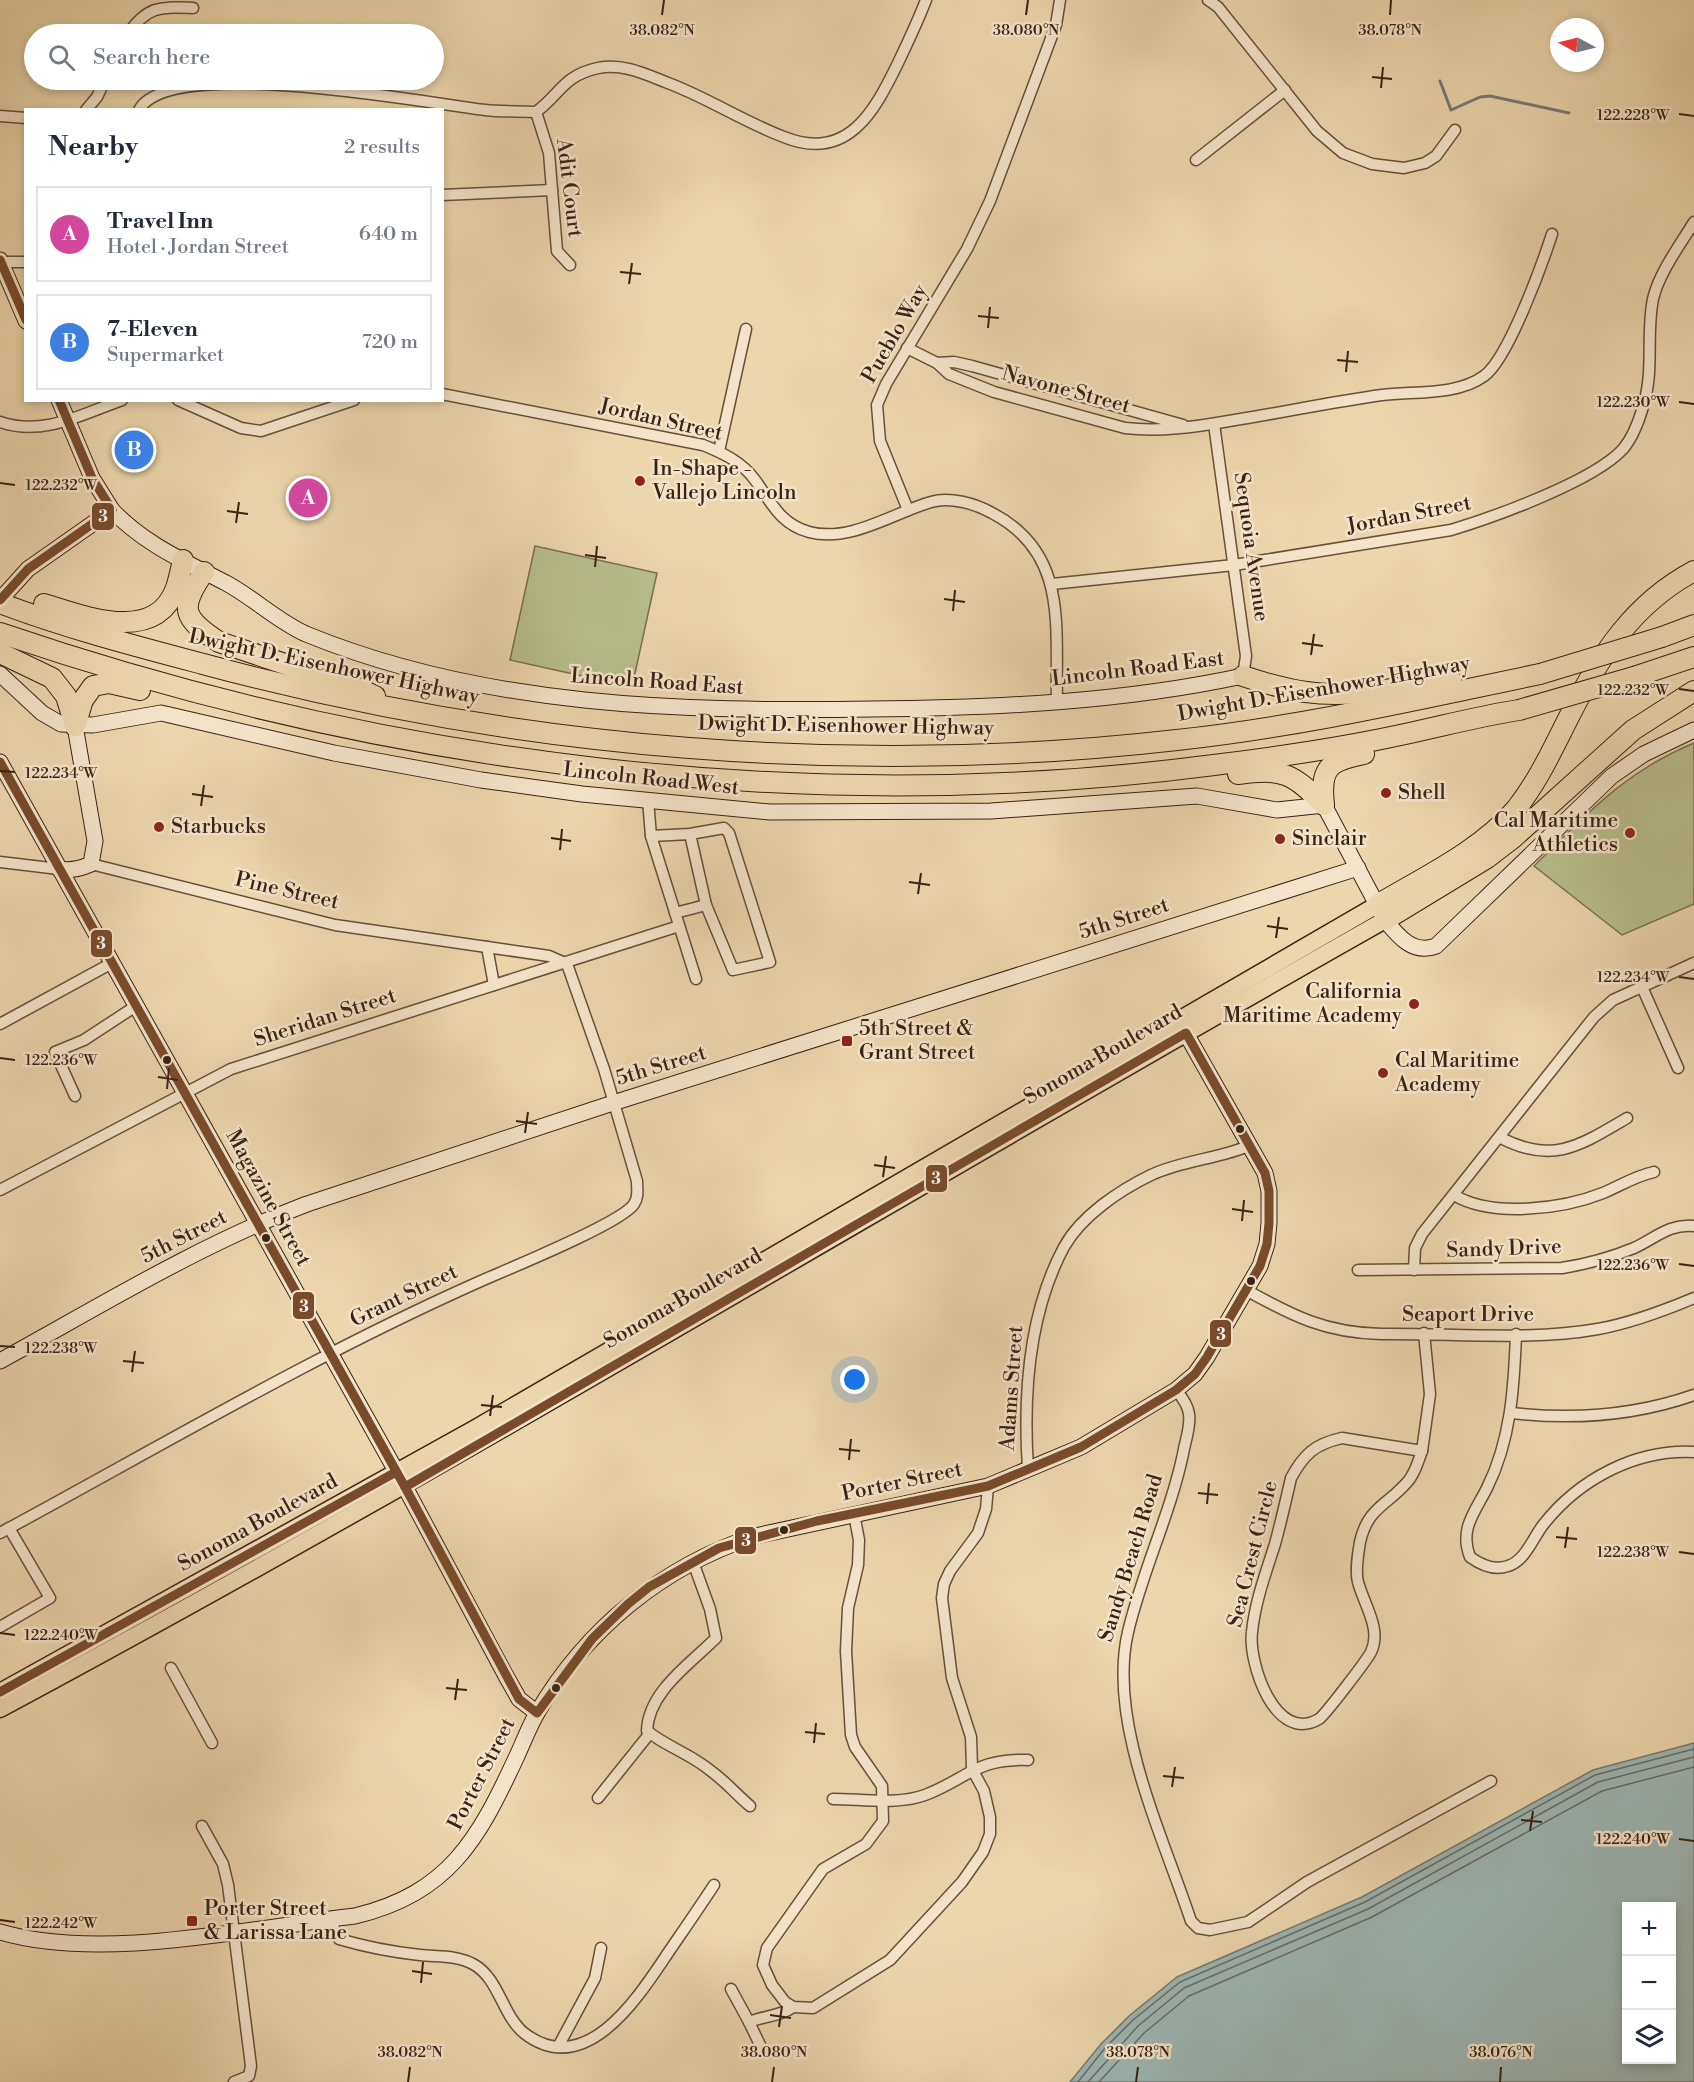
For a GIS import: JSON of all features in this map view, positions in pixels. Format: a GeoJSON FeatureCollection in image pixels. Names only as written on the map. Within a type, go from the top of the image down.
{"type":"FeatureCollection","features":[{"type":"Feature","properties":{"kind":"highway"},"geometry":{"type":"LineString","coordinates":[[2,603],[34,602],[113,623],[132,622],[157,612],[168,602],[176,589],[183,561]]}},
{"type":"Feature","properties":{"kind":"highway"},"geometry":{"type":"LineString","coordinates":[[1381,913],[1461,855],[1516,809],[1545,766],[1592,673],[1614,638],[1652,598],[1694,571]]}},
{"type":"Feature","properties":{"kind":"highway"},"geometry":{"type":"LineString","coordinates":[[204,572],[190,592],[187,608],[193,622],[202,632],[219,642],[360,689],[401,710]]}},
{"type":"Feature","properties":{"kind":"highway","name":"Dwight D. Eisenhower Highway"},"geometry":{"type":"LineString","coordinates":[[2,603],[107,638],[252,677],[401,710],[522,729],[689,747],[833,754],[1011,753],[1106,747],[1244,732],[1540,674],[1662,638],[1694,625]]}},
{"type":"Feature","properties":{"kind":"highway"},"geometry":{"type":"LineString","coordinates":[[0,633],[179,688],[280,714],[408,740],[514,757],[644,773],[786,782],[881,784],[1071,778],[1213,765],[1311,751],[1519,710],[1694,657]]}},
{"type":"Feature","properties":{"kind":"highway"},"geometry":{"type":"LineString","coordinates":[[0,653],[57,682],[66,696],[75,726]]}},
{"type":"Feature","properties":{"kind":"highway"},"geometry":{"type":"LineString","coordinates":[[1243,676],[1279,687],[1327,694],[1354,693],[1489,675],[1540,674]]}},
{"type":"Feature","properties":{"kind":"highway"},"geometry":{"type":"LineString","coordinates":[[75,726],[89,690],[98,683],[151,692],[179,688]]}},
{"type":"Feature","properties":{"kind":"highway"},"geometry":{"type":"LineString","coordinates":[[1381,913],[1487,858],[1513,838],[1633,730],[1694,691]]}},
{"type":"Feature","properties":{"kind":"highway"},"geometry":{"type":"LineString","coordinates":[[1324,805],[1322,780],[1336,762],[1415,745],[1481,716]]}},
{"type":"Feature","properties":{"kind":"highway"},"geometry":{"type":"LineString","coordinates":[[1071,778],[1141,784],[1275,771],[1299,780],[1324,805]]}},
{"type":"Feature","properties":{"kind":"main road","name":"Sonoma Boulevard"},"geometry":{"type":"LineString","coordinates":[[0,1692],[396,1472],[1381,913]]}},
{"type":"Feature","properties":{"kind":"main road","name":"Sonoma Boulevard"},"geometry":{"type":"LineString","coordinates":[[0,1709],[405,1487],[1182,1026]]}},
{"type":"Feature","properties":{"kind":"street"},"geometry":{"type":"LineString","coordinates":[[324,90],[489,110],[536,112],[565,81],[598,68],[618,67],[634,70],[676,86],[785,138],[815,143],[830,141],[852,131],[870,115],[907,44],[926,0]]}},
{"type":"Feature","properties":{"kind":"street","name":"Pueblo Way"},"geometry":{"type":"LineString","coordinates":[[908,510],[880,441],[877,405],[886,384],[967,249],[990,201],[1056,25],[1060,0]]}},
{"type":"Feature","properties":{"kind":"street"},"geometry":{"type":"LineString","coordinates":[[1208,0],[1222,4],[1285,90],[1329,143],[1343,153],[1372,165],[1404,168],[1425,163],[1436,156],[1455,130]]}},
{"type":"Feature","properties":{"kind":"street"},"geometry":{"type":"LineString","coordinates":[[138,24],[149,12],[158,7],[193,8]]}},
{"type":"Feature","properties":{"kind":"street"},"geometry":{"type":"LineString","coordinates":[[88,108],[100,90]]}},
{"type":"Feature","properties":{"kind":"street"},"geometry":{"type":"LineString","coordinates":[[140,108],[143,102],[166,90]]}},
{"type":"Feature","properties":{"kind":"street"},"geometry":{"type":"LineString","coordinates":[[1196,160],[1285,90]]}},
{"type":"Feature","properties":{"kind":"street","name":"Adit Court"},"geometry":{"type":"LineString","coordinates":[[536,112],[549,153],[557,251],[570,265]]}},
{"type":"Feature","properties":{"kind":"street"},"geometry":{"type":"LineString","coordinates":[[0,117],[24,118]]}},
{"type":"Feature","properties":{"kind":"street"},"geometry":{"type":"LineString","coordinates":[[444,195],[552,190]]}},
{"type":"Feature","properties":{"kind":"street","name":"Jordan Street"},"geometry":{"type":"LineString","coordinates":[[1052,584],[1234,565],[1451,530],[1483,521],[1537,498],[1609,461],[1628,441],[1644,403],[1651,365],[1654,297],[1694,222]]}},
{"type":"Feature","properties":{"kind":"street","name":"Navone Street"},"geometry":{"type":"LineString","coordinates":[[908,348],[937,363],[949,374],[994,392],[1125,428],[1146,431],[1214,424],[1381,395],[1455,388],[1483,377],[1502,353],[1536,283],[1552,234]]}},
{"type":"Feature","properties":{"kind":"street"},"geometry":{"type":"LineString","coordinates":[[24,262],[0,262],[24,316]]}},
{"type":"Feature","properties":{"kind":"street"},"geometry":{"type":"LineString","coordinates":[[719,451],[746,329]]}},
{"type":"Feature","properties":{"kind":"street","name":"Navone Street"},"geometry":{"type":"LineString","coordinates":[[937,363],[963,364],[1192,427]]}},
{"type":"Feature","properties":{"kind":"street","name":"Jordan Street"},"geometry":{"type":"LineString","coordinates":[[444,394],[703,445],[719,451],[730,456],[754,479],[781,518],[805,531],[825,533],[849,531],[908,510]]}},
{"type":"Feature","properties":{"kind":"street"},"geometry":{"type":"LineString","coordinates":[[2,603],[28,569],[112,510],[92,478],[60,402]]}},
{"type":"Feature","properties":{"kind":"street"},"geometry":{"type":"LineString","coordinates":[[0,422],[23,428],[68,421],[117,402]]}},
{"type":"Feature","properties":{"kind":"street"},"geometry":{"type":"LineString","coordinates":[[182,402],[241,428],[261,431],[348,402]]}},
{"type":"Feature","properties":{"kind":"street","name":"Sequoia Avenue"},"geometry":{"type":"LineString","coordinates":[[1214,424],[1246,656],[1243,676]]}},
{"type":"Feature","properties":{"kind":"street"},"geometry":{"type":"LineString","coordinates":[[908,510],[934,501],[966,502],[1012,523],[1028,538],[1042,557],[1052,584],[1057,701]]}},
{"type":"Feature","properties":{"kind":"street","name":"Lincoln Road East"},"geometry":{"type":"LineString","coordinates":[[112,510],[134,532],[237,589],[284,623],[342,647],[411,670],[456,681],[580,700],[777,710],[957,708],[1057,701],[1204,684],[1243,676]]}},
{"type":"Feature","properties":{"kind":"street","name":"Lincoln Road West"},"geometry":{"type":"LineString","coordinates":[[0,674],[42,713],[61,724],[75,726],[161,713],[406,767],[548,790],[648,800],[770,812],[863,813],[1040,808],[1197,796],[1277,810],[1324,805]]}},
{"type":"Feature","properties":{"kind":"street"},"geometry":{"type":"LineString","coordinates":[[75,726],[95,841],[91,864]]}},
{"type":"Feature","properties":{"kind":"street"},"geometry":{"type":"LineString","coordinates":[[1324,805],[1381,913],[1398,937],[1411,945],[1425,949],[1437,946],[1612,776],[1644,754],[1694,730]]}},
{"type":"Feature","properties":{"kind":"street","name":"Magazine Street"},"geometry":{"type":"LineString","coordinates":[[0,762],[405,1487],[519,1700],[537,1713]]}},
{"type":"Feature","properties":{"kind":"street"},"geometry":{"type":"LineString","coordinates":[[648,800],[651,836],[696,979]]}},
{"type":"Feature","properties":{"kind":"street"},"geometry":{"type":"LineString","coordinates":[[651,836],[690,834],[724,828],[729,833],[770,962],[733,970],[706,905],[690,834]]}},
{"type":"Feature","properties":{"kind":"street","name":"Pine Street"},"geometry":{"type":"LineString","coordinates":[[0,862],[71,871],[91,864],[335,925],[549,956],[567,964]]}},
{"type":"Feature","properties":{"kind":"street","name":"5th Street"},"geometry":{"type":"LineString","coordinates":[[0,1361],[167,1268],[257,1223],[307,1204],[613,1103],[1358,868]]}},
{"type":"Feature","properties":{"kind":"street"},"geometry":{"type":"LineString","coordinates":[[675,913],[706,905]]}},
{"type":"Feature","properties":{"kind":"street","name":"Sheridan Street"},"geometry":{"type":"LineString","coordinates":[[0,1190],[231,1069],[567,964],[679,926]]}},
{"type":"Feature","properties":{"kind":"street"},"geometry":{"type":"LineString","coordinates":[[487,947],[494,986]]}},
{"type":"Feature","properties":{"kind":"street"},"geometry":{"type":"LineString","coordinates":[[0,1024],[112,963]]}},
{"type":"Feature","properties":{"kind":"street"},"geometry":{"type":"LineString","coordinates":[[1414,1269],[1415,1248],[1422,1234],[1501,1138],[1594,1017],[1613,1000],[1694,963]]}},
{"type":"Feature","properties":{"kind":"street"},"geometry":{"type":"LineString","coordinates":[[567,964],[613,1103]]}},
{"type":"Feature","properties":{"kind":"street"},"geometry":{"type":"LineString","coordinates":[[1642,987],[1678,1068]]}},
{"type":"Feature","properties":{"kind":"street"},"geometry":{"type":"LineString","coordinates":[[75,1096],[55,1052],[84,1040],[136,1006]]}},
{"type":"Feature","properties":{"kind":"street"},"geometry":{"type":"LineString","coordinates":[[1176,1390],[1195,1374],[1207,1357],[1260,1266],[1267,1244],[1269,1223],[1269,1191],[1265,1173],[1251,1144],[1182,1026]]}},
{"type":"Feature","properties":{"kind":"street","name":"Grant Street"},"geometry":{"type":"LineString","coordinates":[[5,1531],[330,1353],[405,1315],[561,1245],[621,1215],[634,1205],[638,1195],[633,1166],[613,1103]]}},
{"type":"Feature","properties":{"kind":"street"},"geometry":{"type":"LineString","coordinates":[[1501,1138],[1533,1151],[1558,1150],[1581,1145],[1627,1118]]}},
{"type":"Feature","properties":{"kind":"street","name":"Adams Street"},"geometry":{"type":"LineString","coordinates":[[1028,1469],[1027,1412],[1034,1323],[1065,1245],[1089,1215],[1138,1182],[1171,1169],[1233,1153],[1251,1144]]}},
{"type":"Feature","properties":{"kind":"street"},"geometry":{"type":"LineString","coordinates":[[1454,1195],[1481,1207],[1558,1206],[1605,1192],[1638,1175],[1654,1172]]}},
{"type":"Feature","properties":{"kind":"street","name":"Sandy Drive"},"geometry":{"type":"LineString","coordinates":[[1358,1270],[1562,1268],[1590,1263],[1614,1255],[1671,1227],[1694,1226]]}},
{"type":"Feature","properties":{"kind":"street","name":"Seaport Drive"},"geometry":{"type":"LineString","coordinates":[[1246,1290],[1294,1317],[1332,1329],[1358,1334],[1556,1334],[1596,1330],[1645,1318],[1694,1298]]}},
{"type":"Feature","properties":{"kind":"street","name":"Sea Crest Circle"},"geometry":{"type":"LineString","coordinates":[[1422,1451],[1342,1438],[1313,1448],[1301,1459],[1291,1478],[1252,1632],[1254,1663],[1262,1688],[1274,1707],[1286,1719],[1303,1724],[1317,1720],[1324,1715],[1331,1709],[1342,1689],[1371,1652],[1375,1638],[1373,1624],[1357,1579],[1360,1543],[1365,1525],[1372,1513],[1408,1481],[1416,1470],[1422,1451],[1430,1394],[1424,1334]]}},
{"type":"Feature","properties":{"kind":"street"},"geometry":{"type":"LineString","coordinates":[[1516,1334],[1512,1413],[1494,1473],[1470,1518],[1464,1535],[1470,1557],[1482,1565],[1495,1568],[1510,1566],[1526,1552],[1548,1519],[1600,1475],[1621,1464],[1655,1454],[1694,1452]]}},
{"type":"Feature","properties":{"kind":"street","name":"Porter Street"},"geometry":{"type":"LineString","coordinates":[[0,1932],[50,1941],[110,1944],[330,1919],[386,1909],[411,1897],[433,1882],[463,1853],[478,1834],[494,1806],[537,1713],[592,1639],[649,1587],[719,1548],[755,1536],[988,1486],[1081,1447],[1176,1390]]}},
{"type":"Feature","properties":{"kind":"street","name":"Sandy Beach Road"},"geometry":{"type":"LineString","coordinates":[[1176,1390],[1184,1399],[1189,1413],[1189,1427],[1178,1479],[1133,1613],[1124,1649],[1123,1671],[1127,1715],[1135,1755],[1191,1921],[1198,1928],[1210,1930],[1248,1922],[1307,1882],[1491,1781]]}},
{"type":"Feature","properties":{"kind":"street"},"geometry":{"type":"LineString","coordinates":[[1512,1413],[1558,1417],[1635,1412],[1694,1395]]}},
{"type":"Feature","properties":{"kind":"street"},"geometry":{"type":"LineString","coordinates":[[854,1514],[859,1540],[858,1565],[848,1608],[846,1651],[851,1735],[855,1747],[882,1786],[883,1821],[867,1844],[823,1869],[767,1948],[763,1965],[772,1985],[784,2002],[793,2007],[813,2008],[890,1960],[975,1867],[990,1834],[990,1817],[984,1791],[972,1769],[971,1737],[952,1678],[942,1598],[944,1584],[950,1571],[978,1533],[986,1509],[988,1486]]}},
{"type":"Feature","properties":{"kind":"street"},"geometry":{"type":"LineString","coordinates":[[0,1627],[50,1598],[5,1531]]}},
{"type":"Feature","properties":{"kind":"street"},"geometry":{"type":"LineString","coordinates":[[693,1562],[710,1609],[716,1638],[660,1693],[647,1715],[646,1731],[664,1745],[684,1753],[711,1770],[750,1806]]}},
{"type":"Feature","properties":{"kind":"street"},"geometry":{"type":"LineString","coordinates":[[171,1668],[212,1743]]}},
{"type":"Feature","properties":{"kind":"street"},"geometry":{"type":"LineString","coordinates":[[598,1798],[650,1733]]}},
{"type":"Feature","properties":{"kind":"street"},"geometry":{"type":"LineString","coordinates":[[833,1799],[883,1799],[924,1795],[972,1769],[1005,1759],[1028,1761]]}},
{"type":"Feature","properties":{"kind":"street"},"geometry":{"type":"LineString","coordinates":[[202,1826],[223,1864],[251,2066],[249,2076],[234,2082]]}},
{"type":"Feature","properties":{"kind":"street"},"geometry":{"type":"LineString","coordinates":[[330,1919],[339,1939],[365,1947],[456,1958],[474,1964],[484,1972],[514,2022],[525,2033],[544,2043],[576,2045],[597,2037],[619,2019],[641,1994],[714,1885]]}},
{"type":"Feature","properties":{"kind":"street"},"geometry":{"type":"LineString","coordinates":[[559,2045],[595,1978],[601,1948]]}},
{"type":"Feature","properties":{"kind":"street"},"geometry":{"type":"LineString","coordinates":[[731,1989],[763,2051]]}},
{"type":"Feature","properties":{"kind":"street"},"geometry":{"type":"LineString","coordinates":[[749,2022],[768,2014],[784,2014],[793,2007]]}},
{"type":"Feature","properties":{"kind":"green space"},"geometry":{"type":"Polygon","coordinates":[[[535,546],[657,573],[632,687],[510,660],[535,546]]]}},
{"type":"Feature","properties":{"kind":"green space","name":"Cal Maritime Athletics"},"geometry":{"type":"Polygon","coordinates":[[[1694,743],[1694,904],[1622,935],[1534,866],[1589,812],[1627,781],[1669,754],[1694,743]]]}},
{"type":"Feature","properties":{"kind":"water"},"geometry":{"type":"Polygon","coordinates":[[[1694,1743],[1694,2082],[1070,2082],[1101,2044],[1129,2016],[1177,1977],[1362,1897],[1593,1770],[1694,1743]]]}},
{"type":"Feature","properties":{"kind":"waterway"},"geometry":{"type":"LineString","coordinates":[[1440,81],[1451,110],[1480,97],[1490,96],[1569,113]]}},
{"type":"Feature","properties":{"kind":"transit line","name":"3"},"geometry":{"type":"LineString","coordinates":[[0,260],[24,315]]}},
{"type":"Feature","properties":{"kind":"transit line","name":"3"},"geometry":{"type":"LineString","coordinates":[[0,600],[28,569],[112,510],[92,478],[60,402]]}},
{"type":"Feature","properties":{"kind":"transit line","name":"3"},"geometry":{"type":"LineString","coordinates":[[0,762],[405,1487]]}},
{"type":"Feature","properties":{"kind":"transit line","name":"3"},"geometry":{"type":"LineString","coordinates":[[1186,1033],[1265,1173],[1269,1191],[1267,1244],[1260,1266],[1195,1374],[1176,1390],[1081,1447],[988,1486],[817,1521],[719,1548],[649,1587],[628,1604],[592,1639],[537,1713],[519,1699],[405,1487],[1186,1033]]}},
{"type":"Feature","properties":{"kind":"transit line","name":"3"},"geometry":{"type":"LineString","coordinates":[[0,1692],[396,1472]]}},
{"type":"Feature","properties":{"kind":"place","name":"7-Eleven"},"geometry":{"type":"Point","coordinates":[134,450]}},
{"type":"Feature","properties":{"kind":"place","name":"In-Shape - Vallejo Lincoln"},"geometry":{"type":"Point","coordinates":[640,481]}},
{"type":"Feature","properties":{"kind":"place","name":"Travel Inn"},"geometry":{"type":"Point","coordinates":[308,498]}},
{"type":"Feature","properties":{"kind":"place","name":"Shell"},"geometry":{"type":"Point","coordinates":[1386,793]}},
{"type":"Feature","properties":{"kind":"place","name":"Starbucks"},"geometry":{"type":"Point","coordinates":[159,827]}},
{"type":"Feature","properties":{"kind":"place","name":"Cal Maritime Athletics"},"geometry":{"type":"Point","coordinates":[1630,833]}},
{"type":"Feature","properties":{"kind":"place","name":"Sinclair"},"geometry":{"type":"Point","coordinates":[1280,839]}},
{"type":"Feature","properties":{"kind":"place","name":"California Maritime Academy"},"geometry":{"type":"Point","coordinates":[1414,1004]}},
{"type":"Feature","properties":{"kind":"place","name":"5th Street & Grant Street"},"geometry":{"type":"Point","coordinates":[847,1041]}},
{"type":"Feature","properties":{"kind":"place","name":"Cal Maritime Academy"},"geometry":{"type":"Point","coordinates":[1383,1073]}},
{"type":"Feature","properties":{"kind":"place","name":"Porter Street & Larissa Lane"},"geometry":{"type":"Point","coordinates":[192,1921]}}]}
